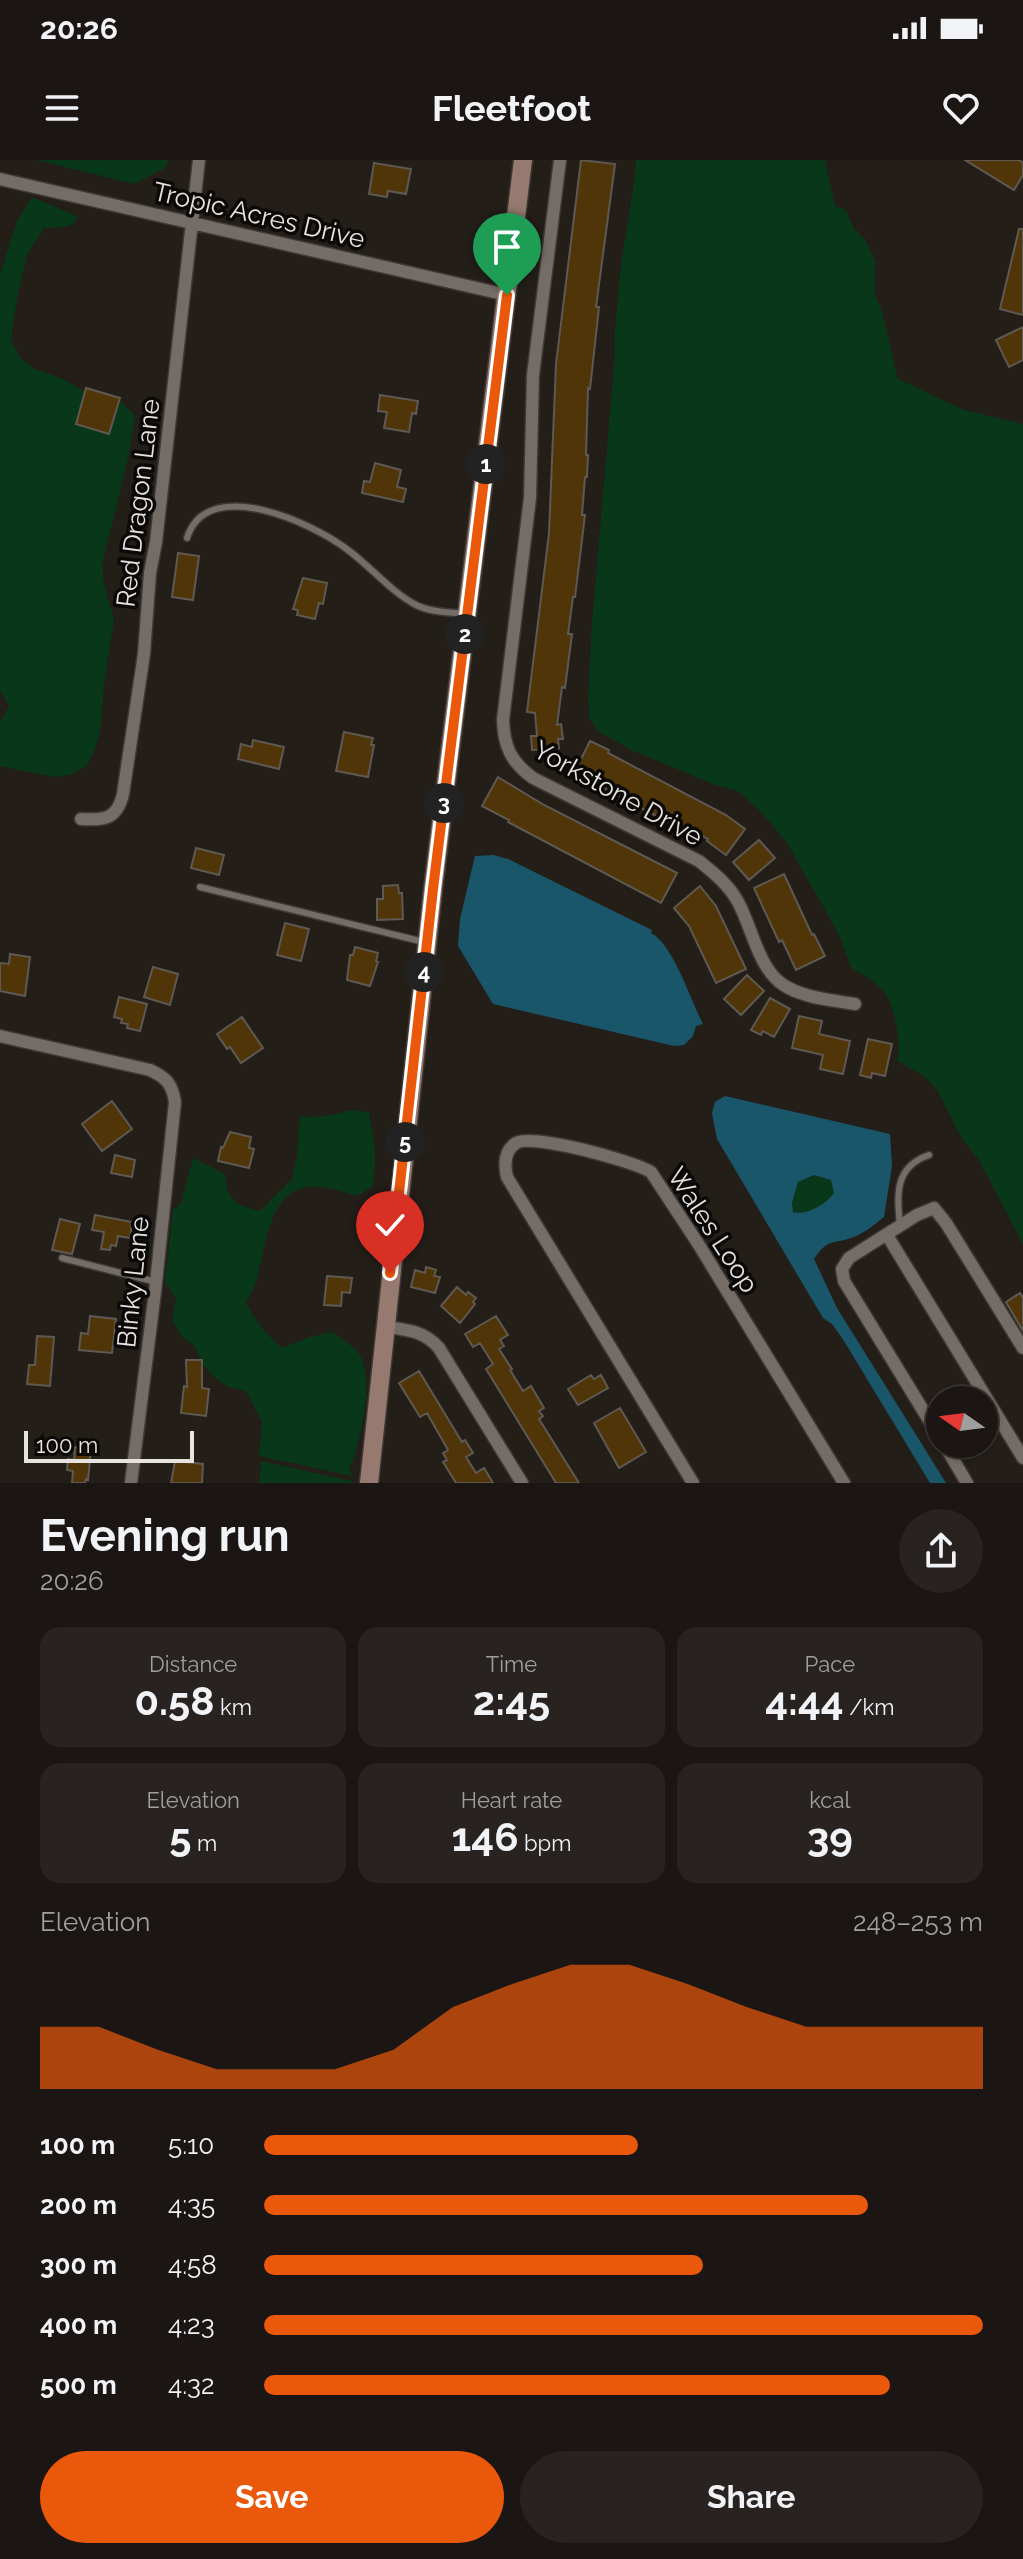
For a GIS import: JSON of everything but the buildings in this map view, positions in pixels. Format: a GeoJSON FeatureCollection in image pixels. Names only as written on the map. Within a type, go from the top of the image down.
{"type":"FeatureCollection","features":[{"type":"Feature","properties":{"kind":"street","name":"Red Dragon Lane"},"geometry":{"type":"LineString","coordinates":[[81,819],[104,820],[120,807],[123,794],[144,654],[150,573],[199,160]]}},
{"type":"Feature","properties":{"kind":"street"},"geometry":{"type":"LineString","coordinates":[[369,1483],[427,943],[523,160]]}},
{"type":"Feature","properties":{"kind":"street","name":"Yorkstone Drive"},"geometry":{"type":"LineString","coordinates":[[560,160],[533,375],[530,498],[503,720],[504,740],[510,756],[520,769],[533,778],[699,861],[716,875],[738,901],[767,967],[782,984],[799,992],[855,1004]]}},
{"type":"Feature","properties":{"kind":"street","name":"Tropic Acres Drive"},"geometry":{"type":"LineString","coordinates":[[0,179],[507,295]]}},
{"type":"Feature","properties":{"kind":"street","name":"Binky Lane"},"geometry":{"type":"LineString","coordinates":[[0,1036],[150,1070],[163,1076],[172,1086],[175,1102],[131,1483]]}},
{"type":"Feature","properties":{"kind":"street","name":"Wales Loop"},"geometry":{"type":"LineString","coordinates":[[693,1483],[507,1177],[504,1165],[508,1151],[518,1142],[532,1139],[639,1165],[651,1172],[844,1483]]}},
{"type":"Feature","properties":{"kind":"street"},"geometry":{"type":"LineString","coordinates":[[926,1415],[844,1281],[842,1269],[849,1258],[934,1208],[1023,1348]]}},
{"type":"Feature","properties":{"kind":"street"},"geometry":{"type":"LineString","coordinates":[[887,1235],[1023,1458]]}},
{"type":"Feature","properties":{"kind":"street"},"geometry":{"type":"LineString","coordinates":[[387,1327],[419,1331],[439,1348],[522,1483]]}},
{"type":"Feature","properties":{"kind":"street"},"geometry":{"type":"LineString","coordinates":[[952,1458],[967,1483]]}},
{"type":"Feature","properties":{"kind":"lane"},"geometry":{"type":"LineString","coordinates":[[187,538],[196,518],[205,512],[230,507],[267,511],[330,537],[401,596],[419,607],[468,614]]}},
{"type":"Feature","properties":{"kind":"lane"},"geometry":{"type":"LineString","coordinates":[[200,887],[427,943]]}},
{"type":"Feature","properties":{"kind":"lane"},"geometry":{"type":"LineString","coordinates":[[900,1226],[899,1191],[903,1175],[912,1162],[929,1155]]}},
{"type":"Feature","properties":{"kind":"lane"},"geometry":{"type":"LineString","coordinates":[[62,1258],[156,1282]]}},
{"type":"Feature","properties":{"kind":"green space"},"geometry":{"type":"Polygon","coordinates":[[[37,160],[168,160],[165,168],[134,184],[37,160]]]}},
{"type":"Feature","properties":{"kind":"green space"},"geometry":{"type":"Polygon","coordinates":[[[636,160],[825,160],[835,206],[846,210],[875,261],[875,294],[898,379],[964,410],[1023,424],[1023,1244],[979,1160],[961,1137],[937,1090],[924,1076],[897,1061],[897,1028],[887,996],[875,983],[851,968],[841,939],[787,843],[740,792],[631,750],[598,731],[589,717],[592,622],[615,330],[636,160]]]}},
{"type":"Feature","properties":{"kind":"green space"},"geometry":{"type":"Polygon","coordinates":[[[32,197],[77,216],[75,223],[65,227],[44,228],[27,255],[11,340],[21,359],[33,368],[84,391],[123,403],[135,416],[102,565],[114,620],[100,732],[87,766],[70,775],[53,777],[0,766],[0,722],[9,706],[0,691],[0,274],[17,221],[32,197]]]}},
{"type":"Feature","properties":{"kind":"green space"},"geometry":{"type":"Polygon","coordinates":[[[350,1110],[369,1112],[375,1159],[372,1187],[357,1196],[320,1187],[302,1188],[289,1195],[272,1221],[255,1285],[246,1302],[261,1327],[282,1348],[332,1332],[357,1351],[366,1375],[366,1390],[359,1437],[353,1463],[349,1465],[352,1476],[259,1456],[262,1422],[246,1391],[228,1387],[214,1377],[202,1363],[195,1347],[181,1335],[172,1320],[176,1298],[165,1283],[173,1209],[181,1204],[193,1158],[225,1174],[228,1191],[238,1204],[260,1211],[292,1179],[300,1116],[326,1116],[350,1110]]]}},
{"type":"Feature","properties":{"kind":"green space"},"geometry":{"type":"Polygon","coordinates":[[[814,1175],[831,1180],[834,1193],[816,1208],[793,1212],[798,1182],[814,1175]]]}},
{"type":"Feature","properties":{"kind":"green space"},"geometry":{"type":"Polygon","coordinates":[[[261,1461],[352,1481],[352,1483],[259,1483],[261,1461]]]}},
{"type":"Feature","properties":{"kind":"water"},"geometry":{"type":"Polygon","coordinates":[[[493,855],[508,859],[652,930],[651,933],[674,961],[703,1024],[696,1026],[693,1036],[684,1045],[674,1046],[493,1004],[458,946],[460,919],[475,856],[493,855]]]}},
{"type":"Feature","properties":{"kind":"water"},"geometry":{"type":"Polygon","coordinates":[[[725,1096],[890,1134],[892,1166],[884,1217],[858,1235],[826,1246],[814,1259],[837,1308],[926,1451],[926,1458],[930,1458],[946,1483],[930,1483],[844,1341],[832,1324],[823,1318],[717,1139],[712,1113],[715,1102],[725,1096]],[[814,1175],[798,1182],[792,1203],[793,1212],[810,1211],[834,1193],[831,1180],[814,1175]]]}},
{"type":"Feature","properties":{"kind":"route"},"geometry":{"type":"LineString","coordinates":[[390,1273],[433,889],[507,295]]}}]}
